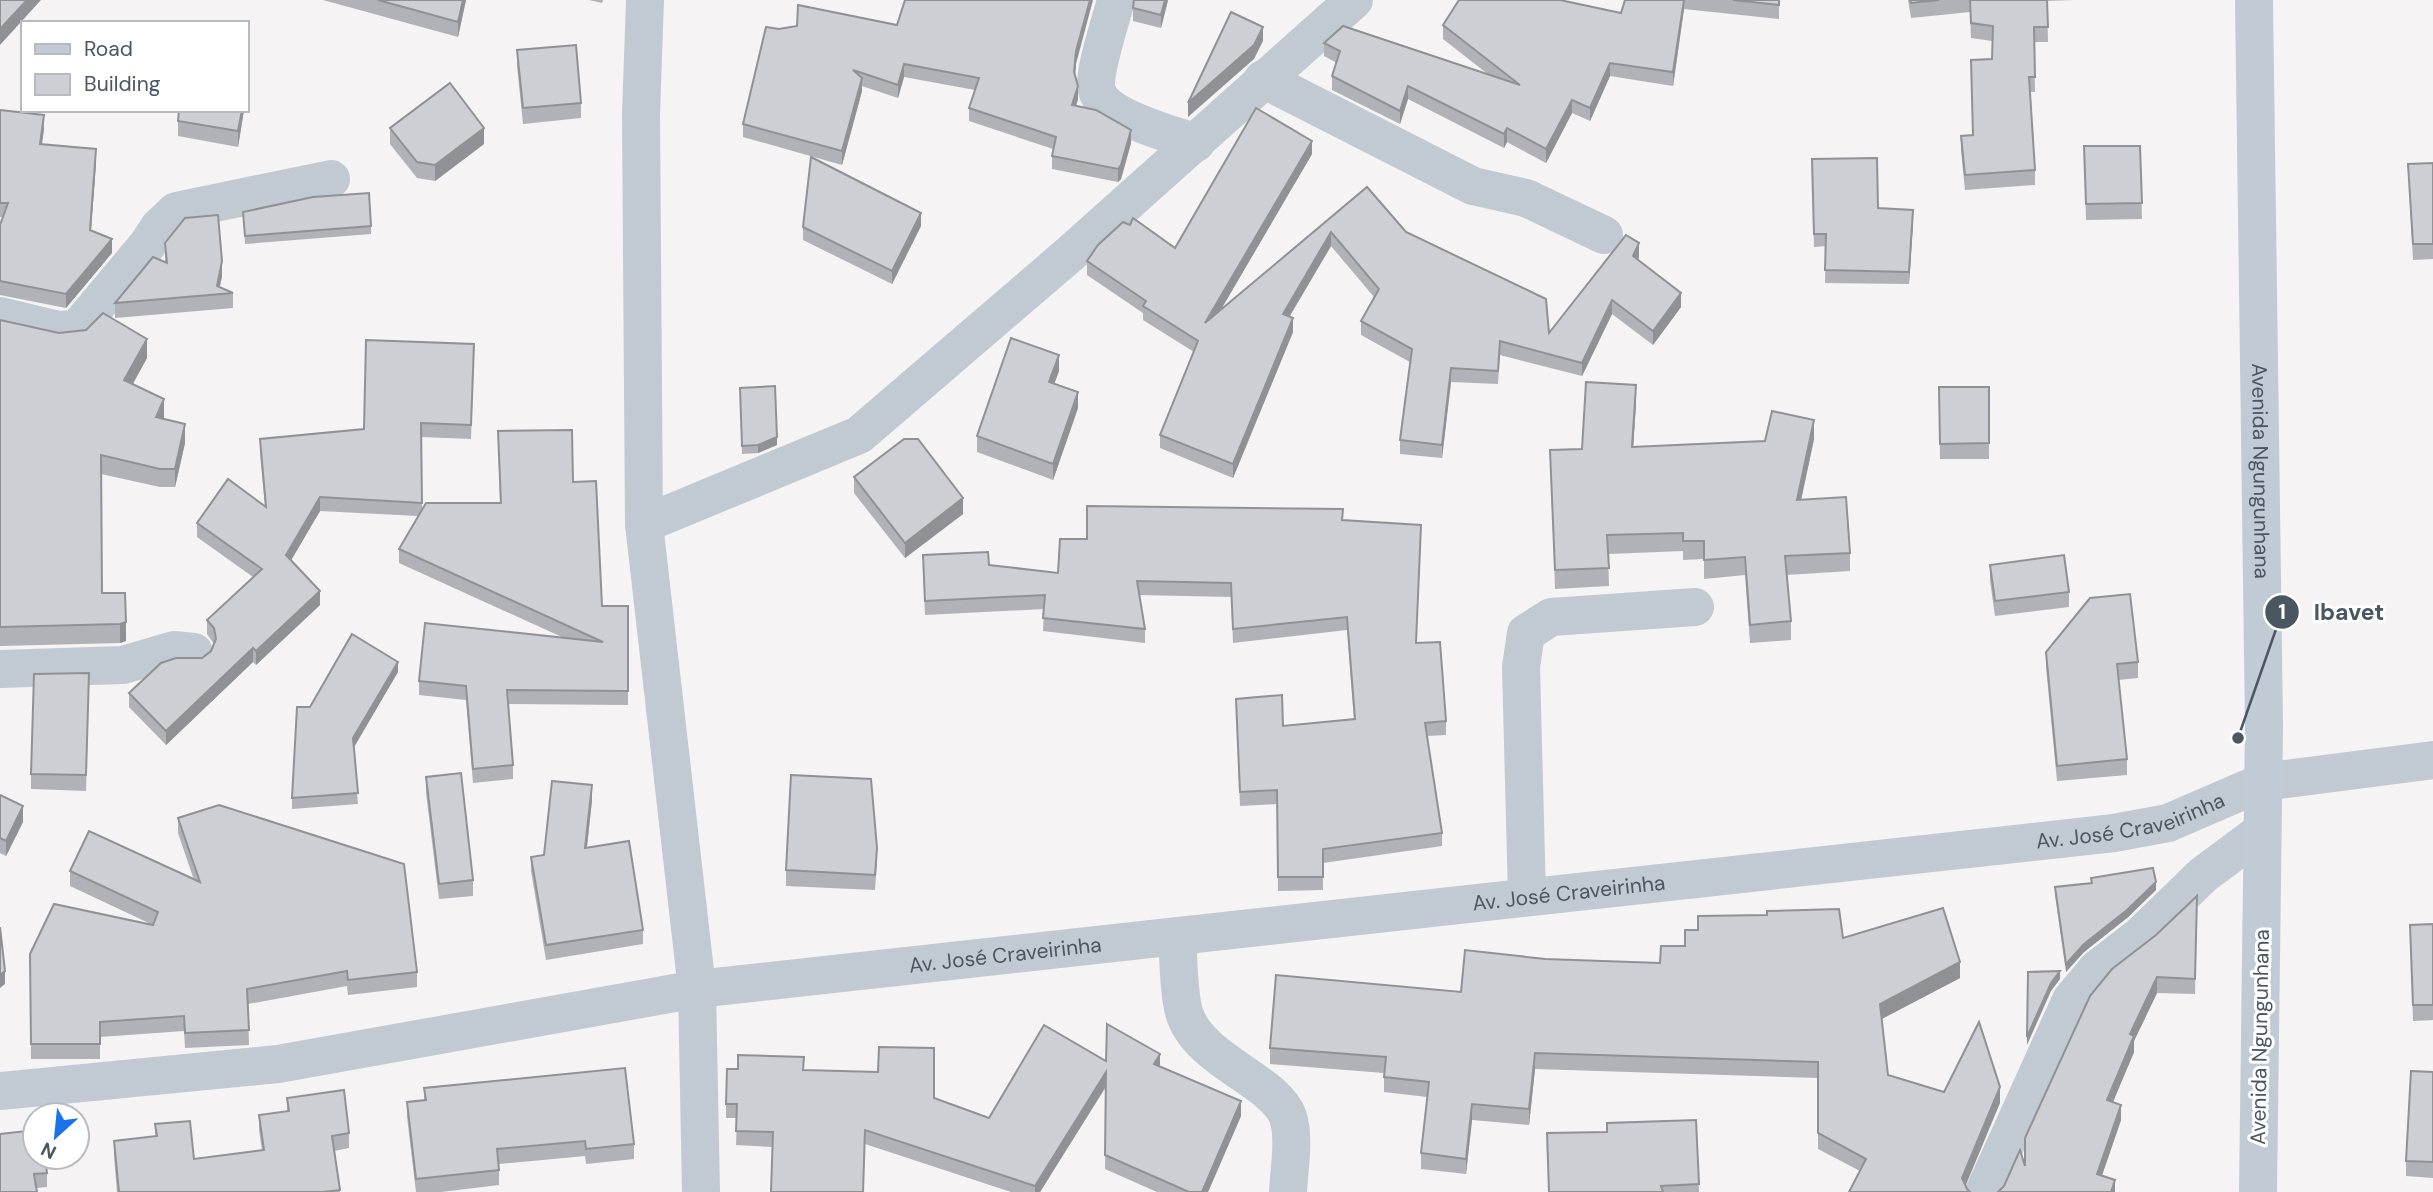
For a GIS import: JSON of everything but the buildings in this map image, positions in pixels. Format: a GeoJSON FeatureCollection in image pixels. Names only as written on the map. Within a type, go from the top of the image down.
{"type":"FeatureCollection","features":[{"type":"Feature","properties":{"kind":"street"},"geometry":{"type":"LineString","coordinates":[[645,0],[641,114],[644,524],[698,989],[701,1192]]}},
{"type":"Feature","properties":{"kind":"street"},"geometry":{"type":"LineString","coordinates":[[1116,0],[1096,84],[1100,100],[1112,111],[1196,143]]}},
{"type":"Feature","properties":{"kind":"street"},"geometry":{"type":"LineString","coordinates":[[644,524],[859,435],[1196,143],[1263,79],[1354,0]]}},
{"type":"Feature","properties":{"kind":"street","name":"Avenida Ngungunhana"},"geometry":{"type":"LineString","coordinates":[[2254,0],[2263,782],[2258,1192]]}},
{"type":"Feature","properties":{"kind":"street"},"geometry":{"type":"LineString","coordinates":[[1263,79],[1473,186],[1526,198],[1604,235]]}},
{"type":"Feature","properties":{"kind":"street"},"geometry":{"type":"LineString","coordinates":[[0,316],[58,330],[77,329],[176,211],[331,179]]}},
{"type":"Feature","properties":{"kind":"street"},"geometry":{"type":"LineString","coordinates":[[1527,897],[1521,667],[1526,634],[1551,617],[1695,607]]}},
{"type":"Feature","properties":{"kind":"street"},"geometry":{"type":"LineString","coordinates":[[0,668],[122,665],[174,650],[194,652]]}},
{"type":"Feature","properties":{"kind":"street","name":"Av. José Craveirinha"},"geometry":{"type":"LineString","coordinates":[[0,1091],[278,1064],[698,989],[2114,833],[2168,823],[2263,782],[2433,760]]}},
{"type":"Feature","properties":{"kind":"street"},"geometry":{"type":"LineString","coordinates":[[1984,1192],[2071,1000],[2097,969],[2141,935],[2203,875],[2262,831]]}},
{"type":"Feature","properties":{"kind":"street"},"geometry":{"type":"LineString","coordinates":[[1177,938],[1184,1013],[1195,1033],[1228,1065],[1280,1103],[1288,1119],[1288,1192]]}},
{"type":"Feature","properties":{"kind":"place","name":"Ibavet"},"geometry":{"type":"Point","coordinates":[2238,738]}}]}
